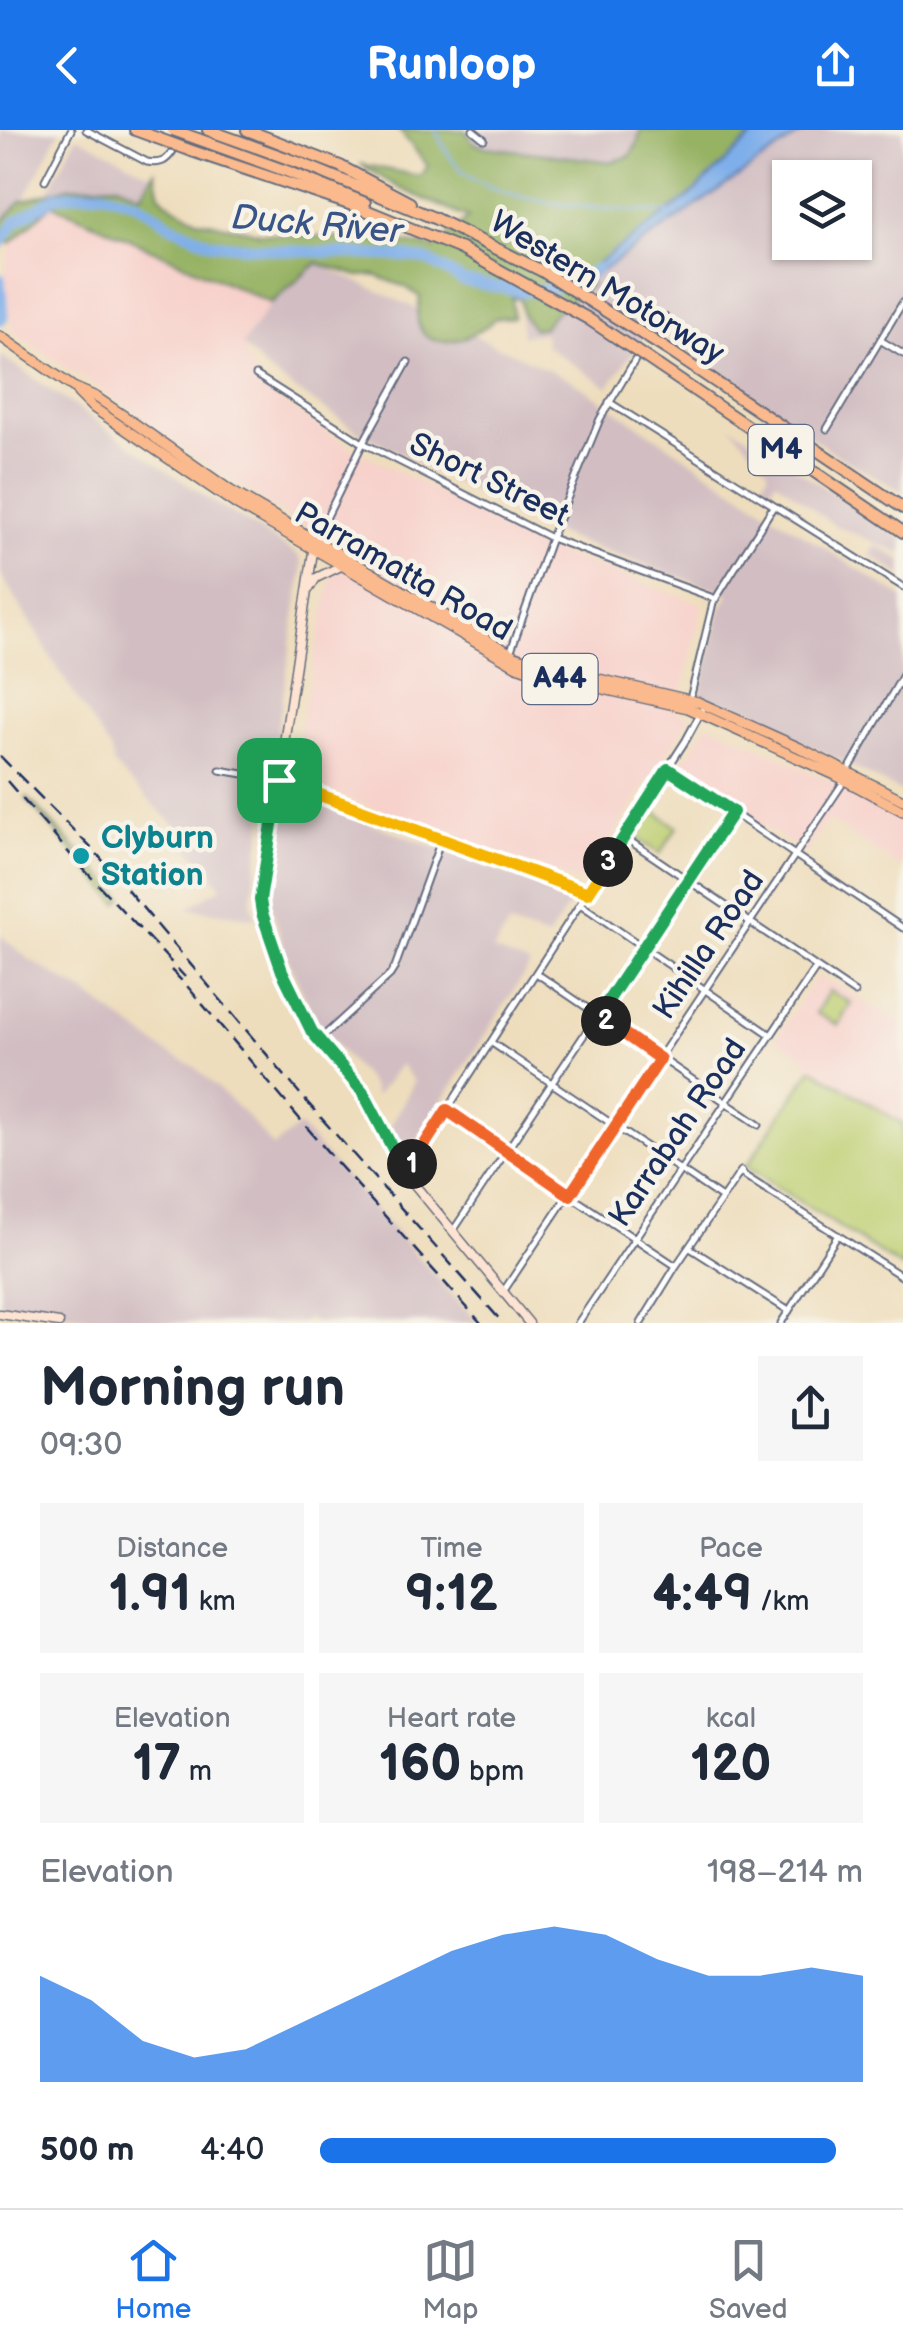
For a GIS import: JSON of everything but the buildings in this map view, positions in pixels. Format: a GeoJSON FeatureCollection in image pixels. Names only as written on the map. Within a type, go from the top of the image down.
{"type":"FeatureCollection","features":[{"type":"Feature","properties":{"kind":"highway","name":"Western Motorway"},"geometry":{"type":"LineString","coordinates":[[135,130],[412,226]]}},
{"type":"Feature","properties":{"kind":"highway","name":"Western Motorway"},"geometry":{"type":"LineString","coordinates":[[173,130],[289,172],[412,226],[587,318],[903,532]]}},
{"type":"Feature","properties":{"kind":"highway","name":"Western Motorway"},"geometry":{"type":"LineString","coordinates":[[208,130],[434,218],[542,271],[672,352],[903,508]]}},
{"type":"Feature","properties":{"kind":"highway","name":"M4"},"geometry":{"type":"LineString","coordinates":[[247,130],[368,179],[434,218]]}},
{"type":"Feature","properties":{"kind":"highway","name":"Parramatta Road"},"geometry":{"type":"LineString","coordinates":[[2,338],[314,545],[510,653],[551,668],[689,704],[903,800]]}},
{"type":"Feature","properties":{"kind":"highway","name":"Parramatta Road"},"geometry":{"type":"LineString","coordinates":[[314,545],[341,566],[517,666],[545,676],[689,704]]}},
{"type":"Feature","properties":{"kind":"highway","name":"Parramatta Road"},"geometry":{"type":"LineString","coordinates":[[846,776],[903,810]]}},
{"type":"Feature","properties":{"kind":"main road"},"geometry":{"type":"LineString","coordinates":[[314,545],[261,906],[282,971],[312,1032],[363,1092],[405,1172],[528,1323]]}},
{"type":"Feature","properties":{"kind":"main road"},"geometry":{"type":"LineString","coordinates":[[308,591],[316,578],[341,566]]}},
{"type":"Feature","properties":{"kind":"main road"},"geometry":{"type":"LineString","coordinates":[[0,1314],[58,1323]]}},
{"type":"Feature","properties":{"kind":"street"},"geometry":{"type":"LineString","coordinates":[[45,180],[71,130]]}},
{"type":"Feature","properties":{"kind":"street"},"geometry":{"type":"LineString","coordinates":[[86,130],[147,162],[166,160],[173,150]]}},
{"type":"Feature","properties":{"kind":"street"},"geometry":{"type":"LineString","coordinates":[[473,130],[484,139]]}},
{"type":"Feature","properties":{"kind":"street"},"geometry":{"type":"LineString","coordinates":[[828,429],[903,302]]}},
{"type":"Feature","properties":{"kind":"street"},"geometry":{"type":"LineString","coordinates":[[655,333],[665,318]]}},
{"type":"Feature","properties":{"kind":"street"},"geometry":{"type":"LineString","coordinates":[[880,339],[903,354]]}},
{"type":"Feature","properties":{"kind":"street"},"geometry":{"type":"LineString","coordinates":[[510,653],[550,538],[609,402],[635,360]]}},
{"type":"Feature","properties":{"kind":"street"},"geometry":{"type":"LineString","coordinates":[[314,545],[408,362]]}},
{"type":"Feature","properties":{"kind":"street","name":"Short Street"},"geometry":{"type":"LineString","coordinates":[[256,374],[363,444],[550,538],[716,599]]}},
{"type":"Feature","properties":{"kind":"street"},"geometry":{"type":"LineString","coordinates":[[609,402],[903,586]]}},
{"type":"Feature","properties":{"kind":"street"},"geometry":{"type":"LineString","coordinates":[[689,704],[716,599],[774,507]]}},
{"type":"Feature","properties":{"kind":"street","name":"Kihilla Road"},"geometry":{"type":"LineString","coordinates":[[503,1292],[796,854],[903,675]]}},
{"type":"Feature","properties":{"kind":"street"},"geometry":{"type":"LineString","coordinates":[[405,1172],[704,710]]}},
{"type":"Feature","properties":{"kind":"street"},"geometry":{"type":"LineString","coordinates":[[668,769],[903,928]]}},
{"type":"Feature","properties":{"kind":"street"},"geometry":{"type":"LineString","coordinates":[[220,770],[279,780],[588,893]]}},
{"type":"Feature","properties":{"kind":"street"},"geometry":{"type":"LineString","coordinates":[[453,1230],[733,812]]}},
{"type":"Feature","properties":{"kind":"street"},"geometry":{"type":"LineString","coordinates":[[624,837],[855,992]]}},
{"type":"Feature","properties":{"kind":"street"},"geometry":{"type":"LineString","coordinates":[[318,1041],[396,967],[441,840]]}},
{"type":"Feature","properties":{"kind":"street"},"geometry":{"type":"LineString","coordinates":[[580,904],[770,1035]]}},
{"type":"Feature","properties":{"kind":"street","name":"Karrabah Road"},"geometry":{"type":"LineString","coordinates":[[578,1323],[816,968]]}},
{"type":"Feature","properties":{"kind":"street"},"geometry":{"type":"LineString","coordinates":[[536,973],[759,1125]]}},
{"type":"Feature","properties":{"kind":"street"},"geometry":{"type":"LineString","coordinates":[[492,1042],[722,1198]]}},
{"type":"Feature","properties":{"kind":"street"},"geometry":{"type":"LineString","coordinates":[[447,1110],[506,1154],[676,1266]]}},
{"type":"Feature","properties":{"kind":"street"},"geometry":{"type":"LineString","coordinates":[[640,1322],[739,1172],[903,1277]]}},
{"type":"Feature","properties":{"kind":"street"},"geometry":{"type":"LineString","coordinates":[[782,1323],[838,1235]]}},
{"type":"Feature","properties":{"kind":"street"},"geometry":{"type":"LineString","coordinates":[[689,1248],[789,1312]]}},
{"type":"Feature","properties":{"kind":"shaded area"},"geometry":{"type":"Polygon","coordinates":[[[0,130],[60,130],[26,196],[0,224],[0,130]]]}},
{"type":"Feature","properties":{"kind":"shaded area"},"geometry":{"type":"Polygon","coordinates":[[[465,130],[640,130],[638,143],[629,157],[611,162],[486,147],[474,143],[465,130]]]}},
{"type":"Feature","properties":{"kind":"shaded area"},"geometry":{"type":"Polygon","coordinates":[[[806,130],[903,130],[903,492],[831,451],[652,325],[608,387],[546,346],[544,333],[522,336],[520,314],[528,323],[544,327],[552,315],[590,285],[590,279],[806,130]]]}},
{"type":"Feature","properties":{"kind":"shaded area"},"geometry":{"type":"Polygon","coordinates":[[[77,136],[152,175],[141,195],[46,196],[77,136]]]}},
{"type":"Feature","properties":{"kind":"shaded area"},"geometry":{"type":"Polygon","coordinates":[[[52,203],[271,303],[242,345],[261,388],[350,447],[558,553],[703,604],[677,711],[689,719],[583,883],[289,777],[338,546],[171,441],[159,428],[13,332],[2,288],[11,243],[52,203]]]}},
{"type":"Feature","properties":{"kind":"shaded area"},"geometry":{"type":"Polygon","coordinates":[[[317,263],[571,380],[903,598],[903,793],[700,696],[720,611],[729,594],[564,537],[359,432],[270,373],[242,345],[271,303],[317,263]]]}},
{"type":"Feature","properties":{"kind":"shaded area"},"geometry":{"type":"Polygon","coordinates":[[[0,355],[204,496],[298,555],[302,563],[251,902],[256,918],[188,908],[222,887],[177,837],[181,831],[114,766],[111,751],[0,573],[0,355]]]}},
{"type":"Feature","properties":{"kind":"shaded area"},"geometry":{"type":"Polygon","coordinates":[[[730,425],[903,540],[903,554],[834,525],[776,480],[770,491],[761,485],[768,469],[730,425]]]}},
{"type":"Feature","properties":{"kind":"shaded area"},"geometry":{"type":"Polygon","coordinates":[[[876,545],[903,561],[903,576],[871,555],[876,545]]]}},
{"type":"Feature","properties":{"kind":"shaded area"},"geometry":{"type":"Polygon","coordinates":[[[710,724],[903,818],[903,869],[828,820],[805,853],[678,769],[710,724]]]}},
{"type":"Feature","properties":{"kind":"shaded area"},"geometry":{"type":"Polygon","coordinates":[[[289,794],[573,898],[548,938],[509,925],[493,951],[530,965],[407,1156],[391,1125],[414,1082],[400,1064],[376,1096],[369,1082],[319,1027],[288,960],[269,901],[284,797],[289,794]]]}},
{"type":"Feature","properties":{"kind":"shaded area"},"geometry":{"type":"Polygon","coordinates":[[[0,935],[30,960],[85,993],[166,1052],[195,1067],[246,1115],[273,1147],[299,1126],[478,1323],[316,1323],[307,1318],[301,1323],[122,1323],[0,1303],[0,935]]]}},
{"type":"Feature","properties":{"kind":"shaded area"},"geometry":{"type":"Polygon","coordinates":[[[817,976],[903,1022],[903,1124],[812,1068],[806,1058],[776,1038],[817,976]]]}},
{"type":"Feature","properties":{"kind":"green space"},"geometry":{"type":"Polygon","coordinates":[[[399,130],[465,130],[474,143],[486,147],[611,162],[629,157],[638,143],[640,130],[759,130],[690,196],[583,276],[590,279],[590,285],[552,315],[544,327],[533,329],[522,314],[520,298],[512,297],[513,317],[495,318],[466,337],[432,339],[423,333],[418,322],[420,297],[406,287],[374,275],[359,276],[317,263],[271,303],[52,204],[11,243],[0,242],[0,224],[21,201],[68,187],[118,184],[141,195],[155,171],[160,195],[199,220],[260,233],[403,242],[435,248],[468,218],[401,189],[360,164],[420,176],[428,166],[399,130]]]}},
{"type":"Feature","properties":{"kind":"green space"},"geometry":{"type":"Polygon","coordinates":[[[26,798],[123,898],[118,903],[26,798]]]}},
{"type":"Feature","properties":{"kind":"green space"},"geometry":{"type":"Polygon","coordinates":[[[653,810],[677,827],[660,854],[635,837],[653,810]]]}},
{"type":"Feature","properties":{"kind":"green space"},"geometry":{"type":"Polygon","coordinates":[[[829,991],[851,1003],[838,1025],[816,1013],[829,991]]]}},
{"type":"Feature","properties":{"kind":"green space"},"geometry":{"type":"Polygon","coordinates":[[[812,1068],[903,1124],[903,1268],[746,1167],[812,1068]]]}},
{"type":"Feature","properties":{"kind":"water"},"geometry":{"type":"Polygon","coordinates":[[[759,130],[806,130],[590,279],[582,275],[690,196],[759,130]]]}},
{"type":"Feature","properties":{"kind":"waterway"},"geometry":{"type":"LineString","coordinates":[[435,130],[455,163],[473,178],[497,189],[555,203],[669,213]]}},
{"type":"Feature","properties":{"kind":"waterway","name":"Duck River"},"geometry":{"type":"LineString","coordinates":[[0,244],[15,222],[57,196],[102,192],[135,202],[175,227],[211,243],[411,257],[429,261],[463,281],[524,292],[557,287],[596,269]]}},
{"type":"Feature","properties":{"kind":"waterway","name":"Duck River"},"geometry":{"type":"LineString","coordinates":[[0,279],[0,320]]}},
{"type":"Feature","properties":{"kind":"railway"},"geometry":{"type":"LineString","coordinates":[[0,756],[98,855],[307,1102],[503,1323]]}},
{"type":"Feature","properties":{"kind":"railway"},"geometry":{"type":"LineString","coordinates":[[7,781],[185,977]]}},
{"type":"Feature","properties":{"kind":"railway"},"geometry":{"type":"LineString","coordinates":[[171,970],[481,1323]]}},
{"type":"Feature","properties":{"kind":"place","name":"Clyburn Station"},"geometry":{"type":"Point","coordinates":[81,856]}},
{"type":"Feature","properties":{"kind":"route"},"geometry":{"type":"LineString","coordinates":[[668,769],[733,812],[598,1016],[660,1059],[570,1195],[447,1110],[405,1172],[363,1092],[312,1032],[282,971],[262,913],[260,900],[279,780],[588,893],[668,769]]}}]}
